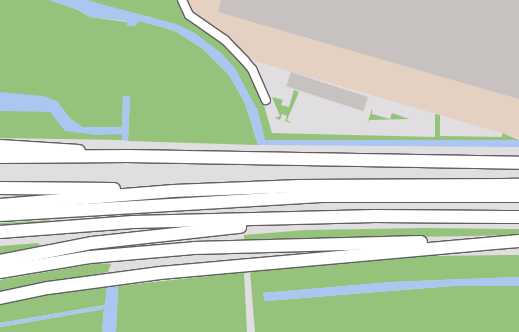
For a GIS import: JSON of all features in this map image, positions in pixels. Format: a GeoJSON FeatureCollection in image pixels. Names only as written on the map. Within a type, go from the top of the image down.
{"type":"FeatureCollection","features":[{"type":"Feature","properties":{"kind":"highway"},"geometry":{"type":"LineString","coordinates":[[0,146],[61,148],[120,156]]}},
{"type":"Feature","properties":{"kind":"highway"},"geometry":{"type":"LineString","coordinates":[[0,157],[120,156],[519,163]]}},
{"type":"Feature","properties":{"kind":"highway"},"geometry":{"type":"LineString","coordinates":[[0,205],[173,191],[300,186],[519,185]]}},
{"type":"Feature","properties":{"kind":"highway"},"geometry":{"type":"LineString","coordinates":[[0,188],[173,191]]}},
{"type":"Feature","properties":{"kind":"highway"},"geometry":{"type":"LineString","coordinates":[[0,215],[321,196],[519,196]]}},
{"type":"Feature","properties":{"kind":"highway"},"geometry":{"type":"LineString","coordinates":[[0,261],[85,244],[154,235],[375,216]]}},
{"type":"Feature","properties":{"kind":"highway"},"geometry":{"type":"LineString","coordinates":[[0,232],[113,223],[375,216],[519,217]]}},
{"type":"Feature","properties":{"kind":"highway"},"geometry":{"type":"LineString","coordinates":[[0,272],[90,257],[194,248],[338,242],[519,241]]}},
{"type":"Feature","properties":{"kind":"highway"},"geometry":{"type":"LineString","coordinates":[[0,298],[48,288],[160,273],[519,241]]}},
{"type":"Feature","properties":{"kind":"street"},"geometry":{"type":"LineString","coordinates":[[182,0],[189,15],[225,40],[245,60],[252,69],[266,100]]}},
{"type":"Feature","properties":{"kind":"shaded area"},"geometry":{"type":"Polygon","coordinates":[[[185,0],[519,0],[519,138],[248,59],[228,37],[190,12],[185,0]]]}},
{"type":"Feature","properties":{"kind":"green space"},"geometry":{"type":"Polygon","coordinates":[[[0,0],[49,0],[76,9],[90,17],[135,23],[140,21],[175,31],[203,49],[229,75],[245,103],[258,145],[128,141],[130,96],[123,96],[122,140],[0,138],[0,0]]]}},
{"type":"Feature","properties":{"kind":"green space"},"geometry":{"type":"Polygon","coordinates":[[[86,0],[179,0],[184,15],[223,43],[250,73],[264,105],[272,133],[435,137],[435,114],[440,115],[440,136],[502,137],[502,133],[519,140],[265,141],[257,109],[221,53],[151,17],[128,13],[86,0]]]}},
{"type":"Feature","properties":{"kind":"green space"},"geometry":{"type":"Polygon","coordinates":[[[294,90],[299,92],[287,120],[292,123],[285,121],[287,116],[282,114],[280,120],[275,118],[280,116],[272,97],[283,100],[281,105],[289,107],[294,90]]]}},
{"type":"Feature","properties":{"kind":"green space"},"geometry":{"type":"Polygon","coordinates":[[[372,108],[372,114],[390,119],[392,113],[409,119],[369,120],[367,125],[372,108]]]}},
{"type":"Feature","properties":{"kind":"green space"},"geometry":{"type":"Polygon","coordinates":[[[54,220],[13,228],[0,229],[0,223],[54,220]]]}},
{"type":"Feature","properties":{"kind":"green space"},"geometry":{"type":"Polygon","coordinates":[[[424,228],[519,229],[519,235],[244,240],[244,235],[305,230],[424,228]]]}},
{"type":"Feature","properties":{"kind":"green space"},"geometry":{"type":"Polygon","coordinates":[[[38,243],[41,246],[0,256],[0,246],[38,243]]]}},
{"type":"Feature","properties":{"kind":"green space"},"geometry":{"type":"Polygon","coordinates":[[[519,255],[519,277],[392,282],[263,293],[265,301],[452,286],[519,286],[519,332],[255,332],[250,271],[429,256],[519,255]]]}},
{"type":"Feature","properties":{"kind":"green space"},"geometry":{"type":"Polygon","coordinates":[[[99,263],[111,264],[108,272],[0,292],[0,280],[99,263]]]}},
{"type":"Feature","properties":{"kind":"green space"},"geometry":{"type":"Polygon","coordinates":[[[244,272],[247,332],[116,332],[118,286],[244,272]]]}},
{"type":"Feature","properties":{"kind":"green space"},"geometry":{"type":"Polygon","coordinates":[[[107,287],[105,305],[0,323],[0,302],[32,296],[107,287]]]}},
{"type":"Feature","properties":{"kind":"green space"},"geometry":{"type":"Polygon","coordinates":[[[104,309],[102,332],[0,332],[0,327],[104,309]]]}},
{"type":"Feature","properties":{"kind":"water"},"geometry":{"type":"Polygon","coordinates":[[[49,0],[86,0],[176,24],[195,33],[221,53],[235,68],[257,109],[265,140],[519,140],[519,147],[258,145],[245,103],[239,92],[229,75],[203,49],[175,31],[140,21],[135,26],[127,26],[127,21],[90,17],[76,9],[49,0]]]}},
{"type":"Feature","properties":{"kind":"water"},"geometry":{"type":"Polygon","coordinates":[[[0,92],[43,96],[57,101],[70,118],[83,127],[122,127],[123,96],[130,96],[128,141],[122,140],[122,134],[96,135],[65,131],[50,112],[0,111],[0,92]]]}},
{"type":"Feature","properties":{"kind":"water"},"geometry":{"type":"Polygon","coordinates":[[[519,277],[519,286],[452,286],[265,301],[262,293],[392,282],[519,277]]]}},
{"type":"Feature","properties":{"kind":"water"},"geometry":{"type":"Polygon","coordinates":[[[118,286],[116,332],[102,332],[104,309],[0,327],[0,323],[105,305],[107,287],[118,286]]]}},
{"type":"Feature","properties":{"kind":"building"},"geometry":{"type":"Polygon","coordinates":[[[221,0],[519,0],[519,99],[218,12],[221,0]]]}},
{"type":"Feature","properties":{"kind":"building"},"geometry":{"type":"Polygon","coordinates":[[[291,72],[368,97],[363,111],[286,86],[291,72]]]}}]}
